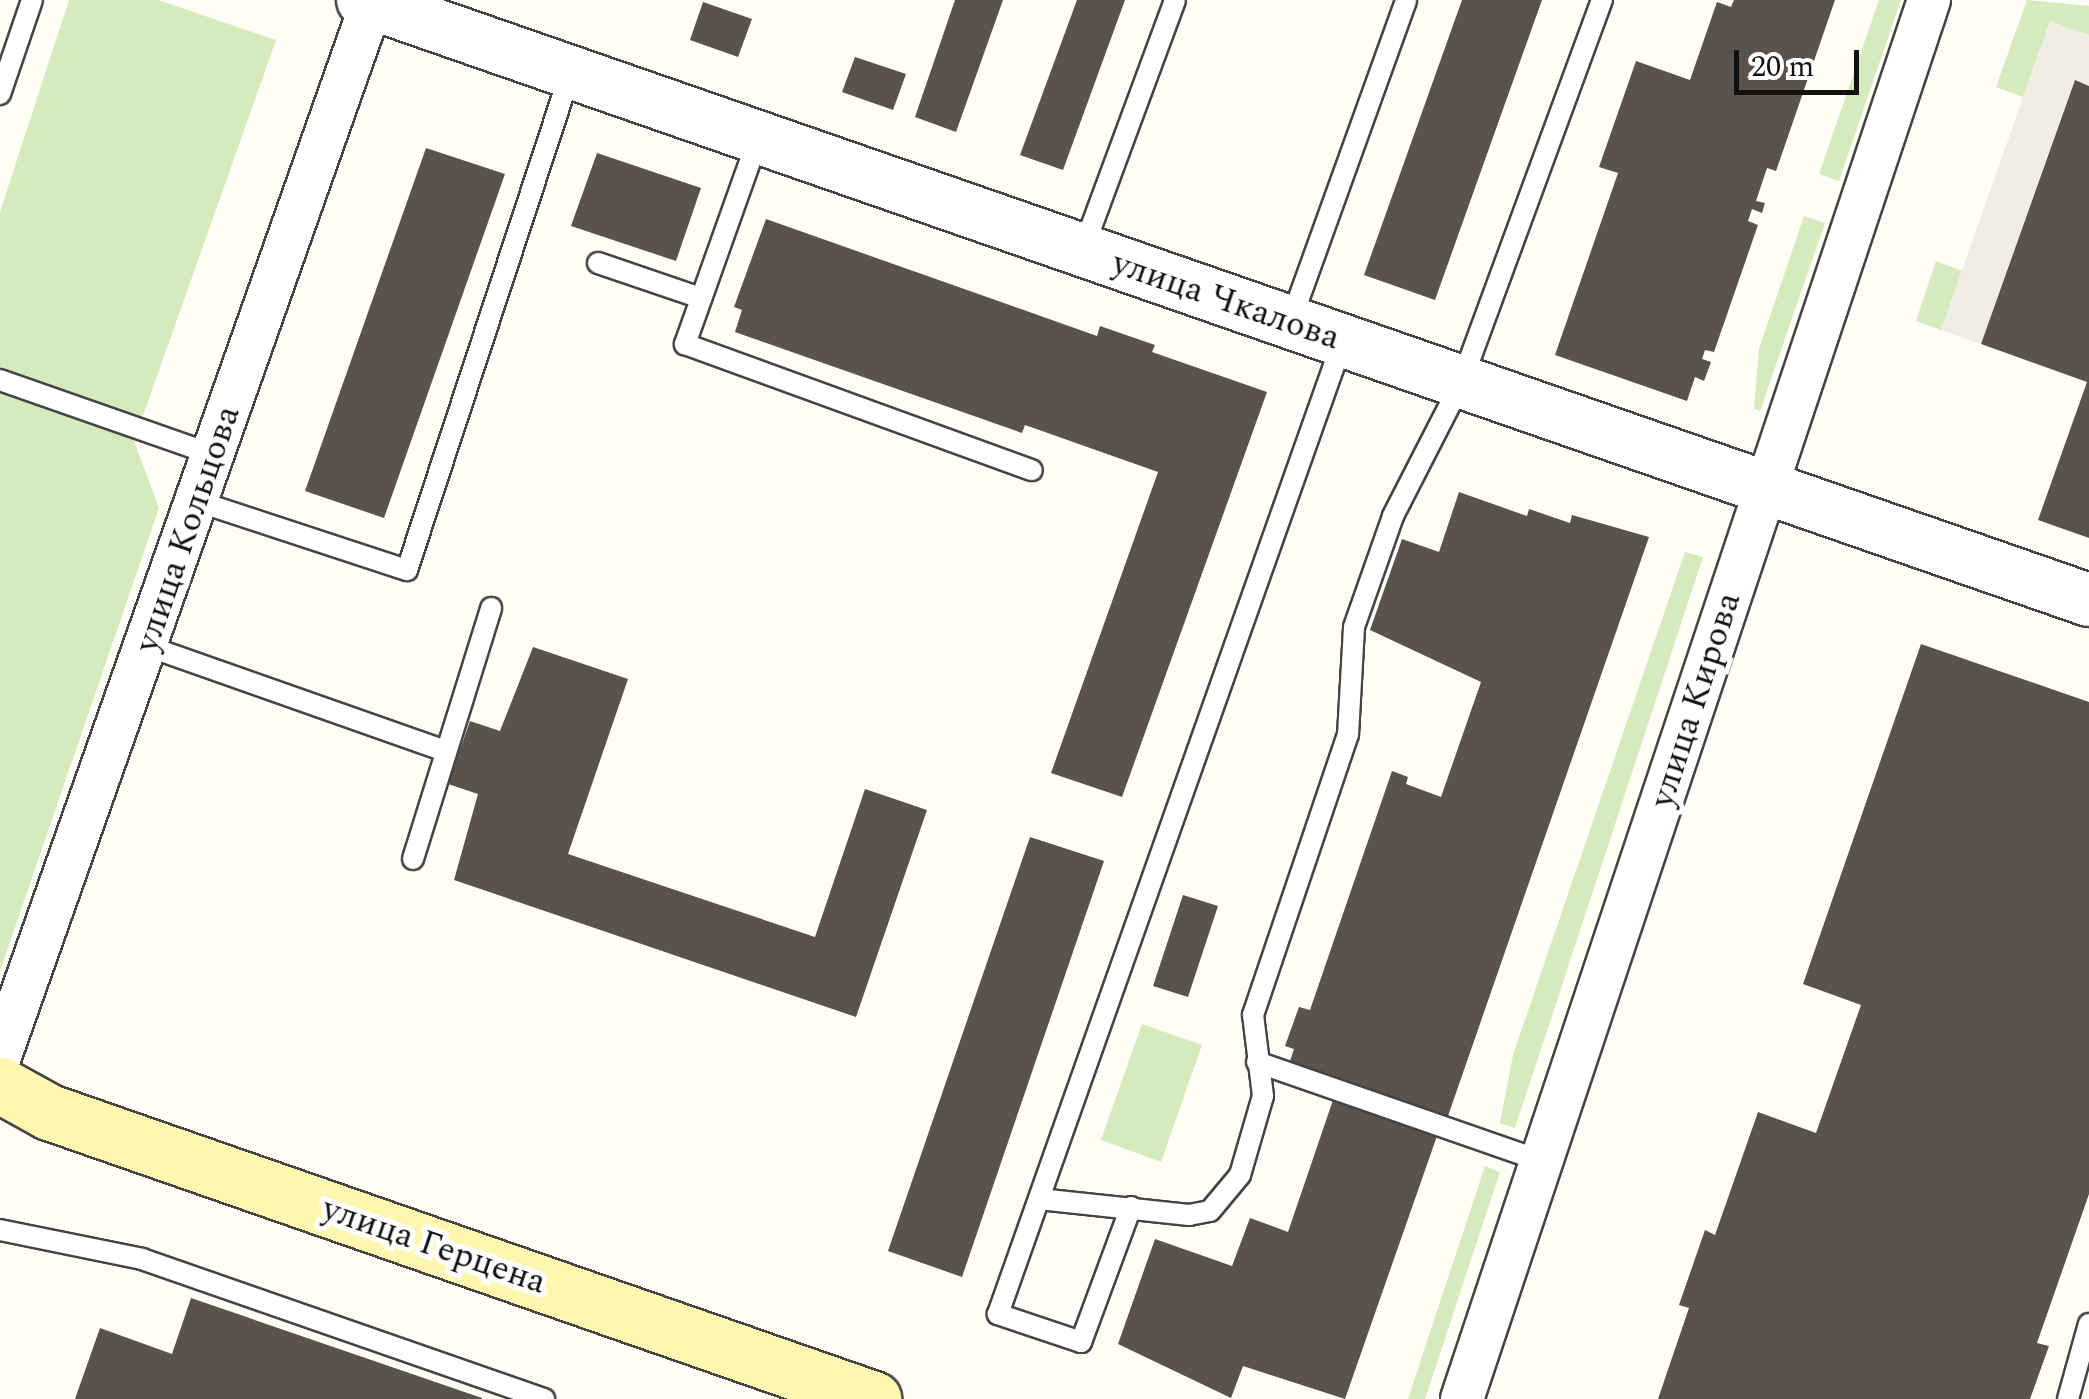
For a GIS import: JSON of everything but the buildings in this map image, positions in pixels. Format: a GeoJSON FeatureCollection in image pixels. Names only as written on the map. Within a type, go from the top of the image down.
{"type":"FeatureCollection","features":[{"type":"Feature","properties":{"kind":"main road","name":"улица Герцена"},"geometry":{"type":"LineString","coordinates":[[0,1085],[49,1112],[873,1399]]}},
{"type":"Feature","properties":{"kind":"street","name":"улица Кирова"},"geometry":{"type":"LineString","coordinates":[[1462,1399],[1929,0]]}},
{"type":"Feature","properties":{"kind":"street","name":"улица Чкалова"},"geometry":{"type":"LineString","coordinates":[[369,1],[2089,600]]}},
{"type":"Feature","properties":{"kind":"street","name":"улица Кольцова"},"geometry":{"type":"LineString","coordinates":[[0,1056],[214,455],[369,1]]}},
{"type":"Feature","properties":{"kind":"lane"},"geometry":{"type":"LineString","coordinates":[[0,94],[32,0]]}},
{"type":"Feature","properties":{"kind":"lane"},"geometry":{"type":"LineString","coordinates":[[1082,250],[1175,0]]}},
{"type":"Feature","properties":{"kind":"lane"},"geometry":{"type":"LineString","coordinates":[[1290,323],[1406,0]]}},
{"type":"Feature","properties":{"kind":"lane"},"geometry":{"type":"LineString","coordinates":[[1040,1199],[1210,1211],[1240,1175],[1263,1096],[1252,1014],[1348,735],[1354,626],[1394,516],[1461,383],[1602,0]]}},
{"type":"Feature","properties":{"kind":"lane"},"geometry":{"type":"LineString","coordinates":[[197,501],[407,570],[570,72]]}},
{"type":"Feature","properties":{"kind":"lane"},"geometry":{"type":"LineString","coordinates":[[758,138],[685,344],[1032,470]]}},
{"type":"Feature","properties":{"kind":"lane"},"geometry":{"type":"LineString","coordinates":[[598,263],[701,298]]}},
{"type":"Feature","properties":{"kind":"lane"},"geometry":{"type":"LineString","coordinates":[[1132,1207],[1081,1342],[998,1314],[1343,341]]}},
{"type":"Feature","properties":{"kind":"lane"},"geometry":{"type":"LineString","coordinates":[[0,380],[214,455]]}},
{"type":"Feature","properties":{"kind":"lane"},"geometry":{"type":"LineString","coordinates":[[413,858],[442,750],[491,608]]}},
{"type":"Feature","properties":{"kind":"lane"},"geometry":{"type":"LineString","coordinates":[[147,646],[442,750]]}},
{"type":"Feature","properties":{"kind":"lane"},"geometry":{"type":"LineString","coordinates":[[1257,1062],[1541,1161]]}},
{"type":"Feature","properties":{"kind":"lane"},"geometry":{"type":"LineString","coordinates":[[0,1230],[129,1255],[544,1399]]}},
{"type":"Feature","properties":{"kind":"lane"},"geometry":{"type":"LineString","coordinates":[[2068,1399],[2089,1324]]}},
{"type":"Feature","properties":{"kind":"green space"},"geometry":{"type":"Polygon","coordinates":[[[69,0],[158,0],[276,40],[134,441],[159,508],[0,971],[0,212],[69,0]]]}},
{"type":"Feature","properties":{"kind":"green space"},"geometry":{"type":"Polygon","coordinates":[[[1879,0],[1901,0],[1839,181],[1819,174],[1879,0]]]}},
{"type":"Feature","properties":{"kind":"green space"},"geometry":{"type":"Polygon","coordinates":[[[2027,0],[2089,6],[2089,35],[2050,22],[2023,97],[1996,87],[2027,0]]]}},
{"type":"Feature","properties":{"kind":"green space"},"geometry":{"type":"Polygon","coordinates":[[[1804,216],[1825,223],[1760,411],[1754,409],[1759,349],[1804,216]]]}},
{"type":"Feature","properties":{"kind":"green space"},"geometry":{"type":"Polygon","coordinates":[[[1936,261],[1962,271],[1941,330],[1916,321],[1936,261]]]}},
{"type":"Feature","properties":{"kind":"green space"},"geometry":{"type":"Polygon","coordinates":[[[1685,552],[1703,557],[1515,1128],[1500,1123],[1513,1055],[1685,552]]]}},
{"type":"Feature","properties":{"kind":"green space"},"geometry":{"type":"Polygon","coordinates":[[[1142,1024],[1202,1045],[1161,1162],[1101,1140],[1142,1024]]]}},
{"type":"Feature","properties":{"kind":"green space"},"geometry":{"type":"Polygon","coordinates":[[[1485,1166],[1500,1172],[1425,1399],[1408,1399],[1485,1166]]]}},
{"type":"Feature","properties":{"kind":"shaded area"},"geometry":{"type":"Polygon","coordinates":[[[2050,21],[2089,35],[2089,86],[2074,81],[1981,344],[1941,330],[2050,21]]]}}]}
